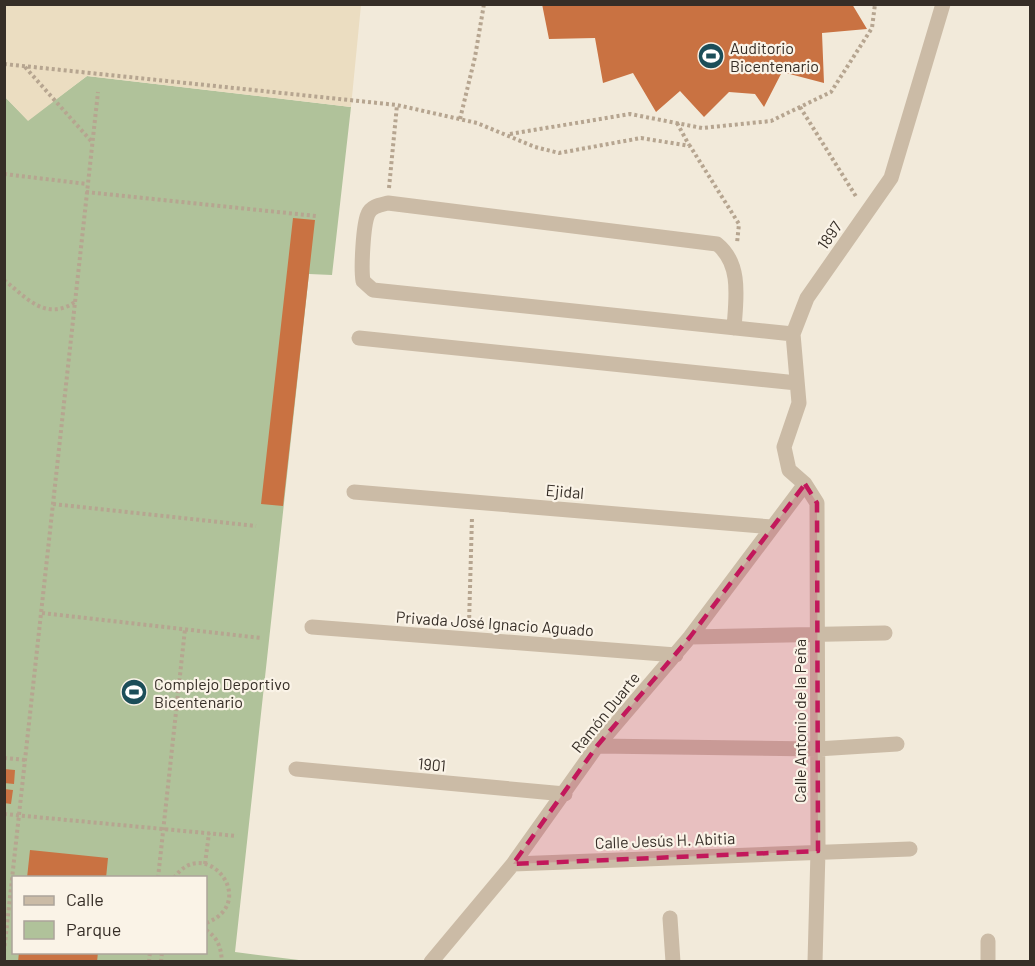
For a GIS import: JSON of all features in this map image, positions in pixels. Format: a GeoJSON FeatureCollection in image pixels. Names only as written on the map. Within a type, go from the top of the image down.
{"type":"FeatureCollection","features":[{"type":"Feature","properties":{"kind":"street","name":"1897"},"geometry":{"type":"LineString","coordinates":[[805,484],[789,470],[783,447],[799,403],[793,334],[807,298],[891,178],[943,4]]}},
{"type":"Feature","properties":{"kind":"street"},"geometry":{"type":"LineString","coordinates":[[734,328],[736,290],[733,265],[728,252],[717,244],[388,203],[374,207],[368,214],[361,268],[363,281],[373,290],[734,328],[793,334]]}},
{"type":"Feature","properties":{"kind":"street"},"geometry":{"type":"LineString","coordinates":[[359,338],[797,383]]}},
{"type":"Feature","properties":{"kind":"street","name":"Ramón Duarte"},"geometry":{"type":"LineString","coordinates":[[431,962],[513,864],[597,746],[690,638],[805,484]]}},
{"type":"Feature","properties":{"kind":"street","name":"Calle Antonio de la Peña"},"geometry":{"type":"LineString","coordinates":[[805,484],[817,503],[818,851],[815,962]]}},
{"type":"Feature","properties":{"kind":"street","name":"Ejidal"},"geometry":{"type":"LineString","coordinates":[[354,492],[772,527]]}},
{"type":"Feature","properties":{"kind":"street","name":"Privada José Ignacio Aguado"},"geometry":{"type":"LineString","coordinates":[[312,627],[676,655]]}},
{"type":"Feature","properties":{"kind":"street"},"geometry":{"type":"LineString","coordinates":[[690,638],[885,633]]}},
{"type":"Feature","properties":{"kind":"street"},"geometry":{"type":"LineString","coordinates":[[597,746],[817,748],[897,744]]}},
{"type":"Feature","properties":{"kind":"street","name":"1901"},"geometry":{"type":"LineString","coordinates":[[296,769],[565,794]]}},
{"type":"Feature","properties":{"kind":"street","name":"Calle Jesús H. Abitia"},"geometry":{"type":"LineString","coordinates":[[513,864],[910,849]]}},
{"type":"Feature","properties":{"kind":"street"},"geometry":{"type":"LineString","coordinates":[[670,918],[673,962]]}},
{"type":"Feature","properties":{"kind":"street"},"geometry":{"type":"LineString","coordinates":[[988,941],[988,962]]}},
{"type":"Feature","properties":{"kind":"path"},"geometry":{"type":"LineString","coordinates":[[460,119],[475,57],[484,4]]}},
{"type":"Feature","properties":{"kind":"path"},"geometry":{"type":"LineString","coordinates":[[510,134],[630,114],[702,128],[771,121],[831,92],[872,28],[875,4]]}},
{"type":"Feature","properties":{"kind":"path"},"geometry":{"type":"LineString","coordinates":[[4,64],[397,105],[460,119],[510,134],[535,147],[560,153],[641,138],[690,146]]}},
{"type":"Feature","properties":{"kind":"path"},"geometry":{"type":"LineString","coordinates":[[24,66],[92,142]]}},
{"type":"Feature","properties":{"kind":"path"},"geometry":{"type":"LineString","coordinates":[[13,876],[98,92]]}},
{"type":"Feature","properties":{"kind":"path"},"geometry":{"type":"LineString","coordinates":[[388,203],[397,105]]}},
{"type":"Feature","properties":{"kind":"path"},"geometry":{"type":"LineString","coordinates":[[800,107],[867,213]]}},
{"type":"Feature","properties":{"kind":"path"},"geometry":{"type":"LineString","coordinates":[[677,123],[739,224],[739,241],[728,252]]}},
{"type":"Feature","properties":{"kind":"path"},"geometry":{"type":"LineString","coordinates":[[4,174],[87,184]]}},
{"type":"Feature","properties":{"kind":"path"},"geometry":{"type":"LineString","coordinates":[[86,192],[316,216]]}},
{"type":"Feature","properties":{"kind":"path"},"geometry":{"type":"LineString","coordinates":[[4,280],[26,300],[40,308],[55,310],[75,302]]}},
{"type":"Feature","properties":{"kind":"path"},"geometry":{"type":"LineString","coordinates":[[468,639],[472,502]]}},
{"type":"Feature","properties":{"kind":"path"},"geometry":{"type":"LineString","coordinates":[[53,504],[256,526]]}},
{"type":"Feature","properties":{"kind":"path"},"geometry":{"type":"LineString","coordinates":[[42,613],[261,638]]}},
{"type":"Feature","properties":{"kind":"path"},"geometry":{"type":"LineString","coordinates":[[158,876],[185,629]]}},
{"type":"Feature","properties":{"kind":"path"},"geometry":{"type":"LineString","coordinates":[[4,758],[26,760]]}},
{"type":"Feature","properties":{"kind":"path"},"geometry":{"type":"LineString","coordinates":[[4,814],[237,836]]}},
{"type":"Feature","properties":{"kind":"path"},"geometry":{"type":"LineString","coordinates":[[205,864],[209,833]]}},
{"type":"Feature","properties":{"kind":"path"},"geometry":{"type":"LineString","coordinates":[[176,876],[189,865],[205,864],[219,871],[225,878],[229,897],[222,913],[207,922]]}},
{"type":"Feature","properties":{"kind":"path"},"geometry":{"type":"LineString","coordinates":[[4,952],[12,884]]}},
{"type":"Feature","properties":{"kind":"path"},"geometry":{"type":"LineString","coordinates":[[207,931],[214,935],[221,949],[222,962]]}},
{"type":"Feature","properties":{"kind":"highlighted area"},"geometry":{"type":"Polygon","coordinates":[[[805,484],[817,503],[818,851],[513,864],[597,746],[690,637],[805,484]]]}},
{"type":"Feature","properties":{"kind":"green space","name":"Complejo Deportivo Bicentenario"},"geometry":{"type":"Polygon","coordinates":[[[87,76],[351,107],[332,275],[309,274],[235,952],[307,961],[5,961],[5,97],[28,120],[87,76]]]}},
{"type":"Feature","properties":{"kind":"shaded area"},"geometry":{"type":"Polygon","coordinates":[[[4,5],[361,5],[351,107],[87,76],[28,121],[5,97],[4,5]]]}},
{"type":"Feature","properties":{"kind":"building","name":"Auditorio Bicentenario"},"geometry":{"type":"Polygon","coordinates":[[[542,4],[852,4],[867,29],[822,33],[824,83],[782,72],[764,107],[755,94],[729,92],[704,117],[680,91],[656,112],[633,73],[603,83],[595,38],[549,39],[542,4]]]}},
{"type":"Feature","properties":{"kind":"building"},"geometry":{"type":"Polygon","coordinates":[[[293,218],[315,220],[283,506],[261,504],[293,218]]]}},
{"type":"Feature","properties":{"kind":"building"},"geometry":{"type":"Polygon","coordinates":[[[4,769],[15,770],[14,784],[4,783],[4,769]]]}},
{"type":"Feature","properties":{"kind":"building"},"geometry":{"type":"Polygon","coordinates":[[[4,789],[13,790],[11,804],[4,803],[4,789]]]}},
{"type":"Feature","properties":{"kind":"building"},"geometry":{"type":"Polygon","coordinates":[[[30,850],[108,858],[106,876],[27,876],[30,850]]]}},
{"type":"Feature","properties":{"kind":"building"},"geometry":{"type":"Polygon","coordinates":[[[19,954],[98,954],[97,962],[18,962],[19,954]]]}},
{"type":"Feature","properties":{"kind":"place","name":"Auditorio Bicentenario"},"geometry":{"type":"Point","coordinates":[711,56]}},
{"type":"Feature","properties":{"kind":"place","name":"Complejo Deportivo Bicentenario"},"geometry":{"type":"Point","coordinates":[134,692]}}]}
